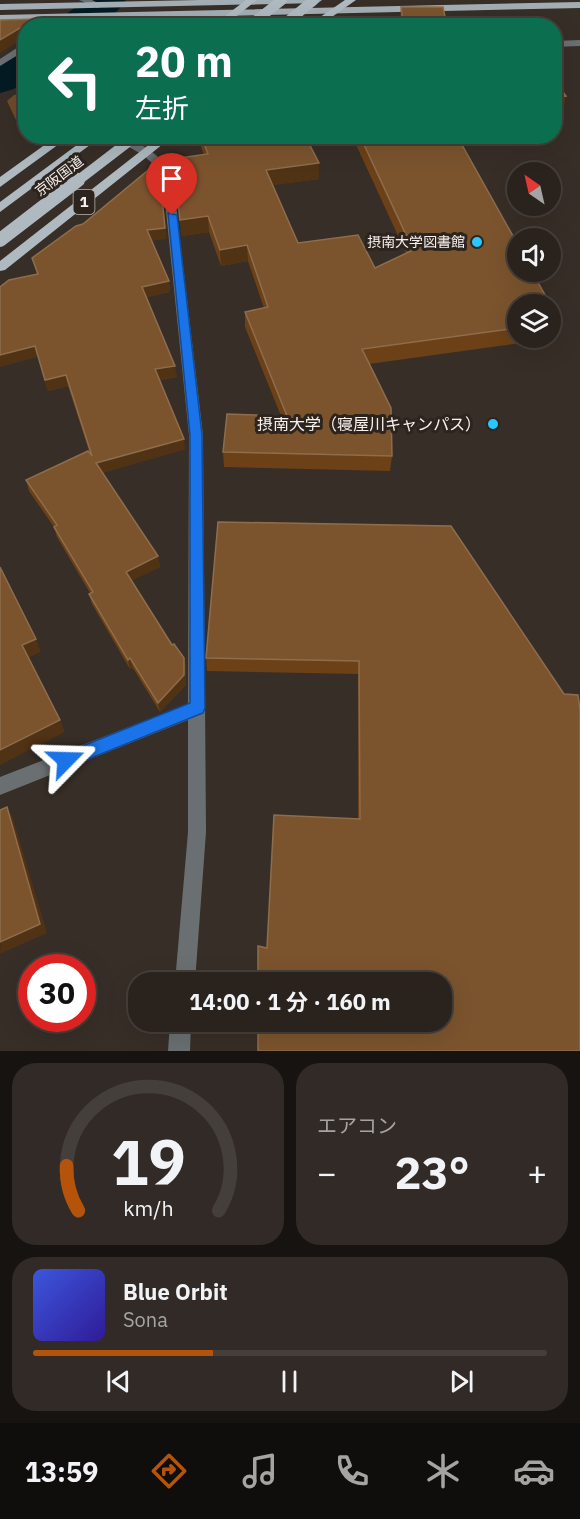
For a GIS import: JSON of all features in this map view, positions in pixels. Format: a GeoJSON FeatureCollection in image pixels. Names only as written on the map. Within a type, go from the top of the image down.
{"type":"FeatureCollection","features":[{"type":"Feature","properties":{"kind":"highway"},"geometry":{"type":"LineString","coordinates":[[259,18],[282,0]]}},
{"type":"Feature","properties":{"kind":"highway"},"geometry":{"type":"LineString","coordinates":[[292,18],[316,0]]}},
{"type":"Feature","properties":{"kind":"highway"},"geometry":{"type":"LineString","coordinates":[[322,18],[351,0]]}},
{"type":"Feature","properties":{"kind":"highway"},"geometry":{"type":"LineString","coordinates":[[227,18],[251,1]]}},
{"type":"Feature","properties":{"kind":"highway"},"geometry":{"type":"LineString","coordinates":[[0,183],[54,144]]}},
{"type":"Feature","properties":{"kind":"highway","name":"京阪国道"},"geometry":{"type":"LineString","coordinates":[[0,208],[87,144]]}},
{"type":"Feature","properties":{"kind":"highway","name":"京阪国道"},"geometry":{"type":"LineString","coordinates":[[0,240],[126,144]]}},
{"type":"Feature","properties":{"kind":"highway","name":"1"},"geometry":{"type":"LineString","coordinates":[[0,267],[158,144]]}},
{"type":"Feature","properties":{"kind":"main road"},"geometry":{"type":"LineString","coordinates":[[0,7],[88,2],[121,4],[316,0]]}},
{"type":"Feature","properties":{"kind":"main road"},"geometry":{"type":"LineString","coordinates":[[84,16],[580,5]]}},
{"type":"Feature","properties":{"kind":"main road"},"geometry":{"type":"LineString","coordinates":[[0,18],[71,18]]}},
{"type":"Feature","properties":{"kind":"street"},"geometry":{"type":"LineString","coordinates":[[71,18],[84,16]]}},
{"type":"Feature","properties":{"kind":"street"},"geometry":{"type":"LineString","coordinates":[[0,26],[18,26]]}},
{"type":"Feature","properties":{"kind":"street"},"geometry":{"type":"LineString","coordinates":[[562,44],[580,43]]}},
{"type":"Feature","properties":{"kind":"street"},"geometry":{"type":"LineString","coordinates":[[0,63],[18,51]]}},
{"type":"Feature","properties":{"kind":"street"},"geometry":{"type":"LineString","coordinates":[[131,144],[147,153],[167,171],[196,435],[197,832],[186,972]]}},
{"type":"Feature","properties":{"kind":"street"},"geometry":{"type":"LineString","coordinates":[[0,786],[197,708]]}},
{"type":"Feature","properties":{"kind":"street"},"geometry":{"type":"LineString","coordinates":[[179,1051],[181,1032]]}},
{"type":"Feature","properties":{"kind":"shaded area"},"geometry":{"type":"Polygon","coordinates":[[[18,94],[18,120],[16,120],[7,101],[18,94]]]}},
{"type":"Feature","properties":{"kind":"building"},"geometry":{"type":"Polygon","coordinates":[[[401,7],[443,7],[445,18],[403,18],[401,7]]]}},
{"type":"Feature","properties":{"kind":"building"},"geometry":{"type":"Polygon","coordinates":[[[18,19],[18,29],[0,40],[0,20],[18,19]]]}},
{"type":"Feature","properties":{"kind":"building"},"geometry":{"type":"Polygon","coordinates":[[[204,144],[309,144],[319,163],[266,170],[298,243],[358,235],[375,268],[413,250],[364,144],[461,144],[508,228],[507,282],[538,282],[545,294],[507,294],[507,329],[362,349],[391,408],[392,456],[223,452],[227,414],[287,416],[245,312],[268,307],[247,245],[220,250],[208,216],[180,220],[173,159],[208,154],[204,144]]]}},
{"type":"Feature","properties":{"kind":"building"},"geometry":{"type":"Polygon","coordinates":[[[159,166],[165,228],[147,230],[169,281],[142,287],[175,366],[155,369],[184,439],[96,463],[158,556],[126,572],[172,645],[174,644],[184,658],[184,675],[158,703],[130,658],[128,660],[89,594],[93,592],[54,527],[57,525],[26,480],[88,451],[92,456],[66,375],[45,380],[35,346],[0,355],[0,287],[9,280],[38,274],[32,258],[76,226],[83,224],[152,167],[159,166]]]}},
{"type":"Feature","properties":{"kind":"building"},"geometry":{"type":"Polygon","coordinates":[[[218,522],[451,526],[564,694],[578,695],[580,710],[580,1051],[258,1051],[258,1032],[452,1032],[452,972],[258,972],[258,946],[267,948],[274,815],[360,819],[359,661],[206,658],[218,522]]]}},
{"type":"Feature","properties":{"kind":"building"},"geometry":{"type":"Polygon","coordinates":[[[0,567],[36,639],[22,645],[60,720],[0,750],[0,567]]]}},
{"type":"Feature","properties":{"kind":"building"},"geometry":{"type":"Polygon","coordinates":[[[7,807],[40,924],[0,942],[0,810],[7,807]]]}},
{"type":"Feature","properties":{"kind":"waterway"},"geometry":{"type":"LineString","coordinates":[[84,18],[108,0]]}},
{"type":"Feature","properties":{"kind":"waterway"},"geometry":{"type":"LineString","coordinates":[[0,81],[18,68]]}},
{"type":"Feature","properties":{"kind":"place","name":"摂南大学図書館"},"geometry":{"type":"Point","coordinates":[477,242]}},
{"type":"Feature","properties":{"kind":"place","name":"摂南大学（寝屋川キャンパス）"},"geometry":{"type":"Point","coordinates":[493,424]}},
{"type":"Feature","properties":{"kind":"route"},"geometry":{"type":"LineString","coordinates":[[66,760],[197,708],[196,435],[172,215]]}}]}
